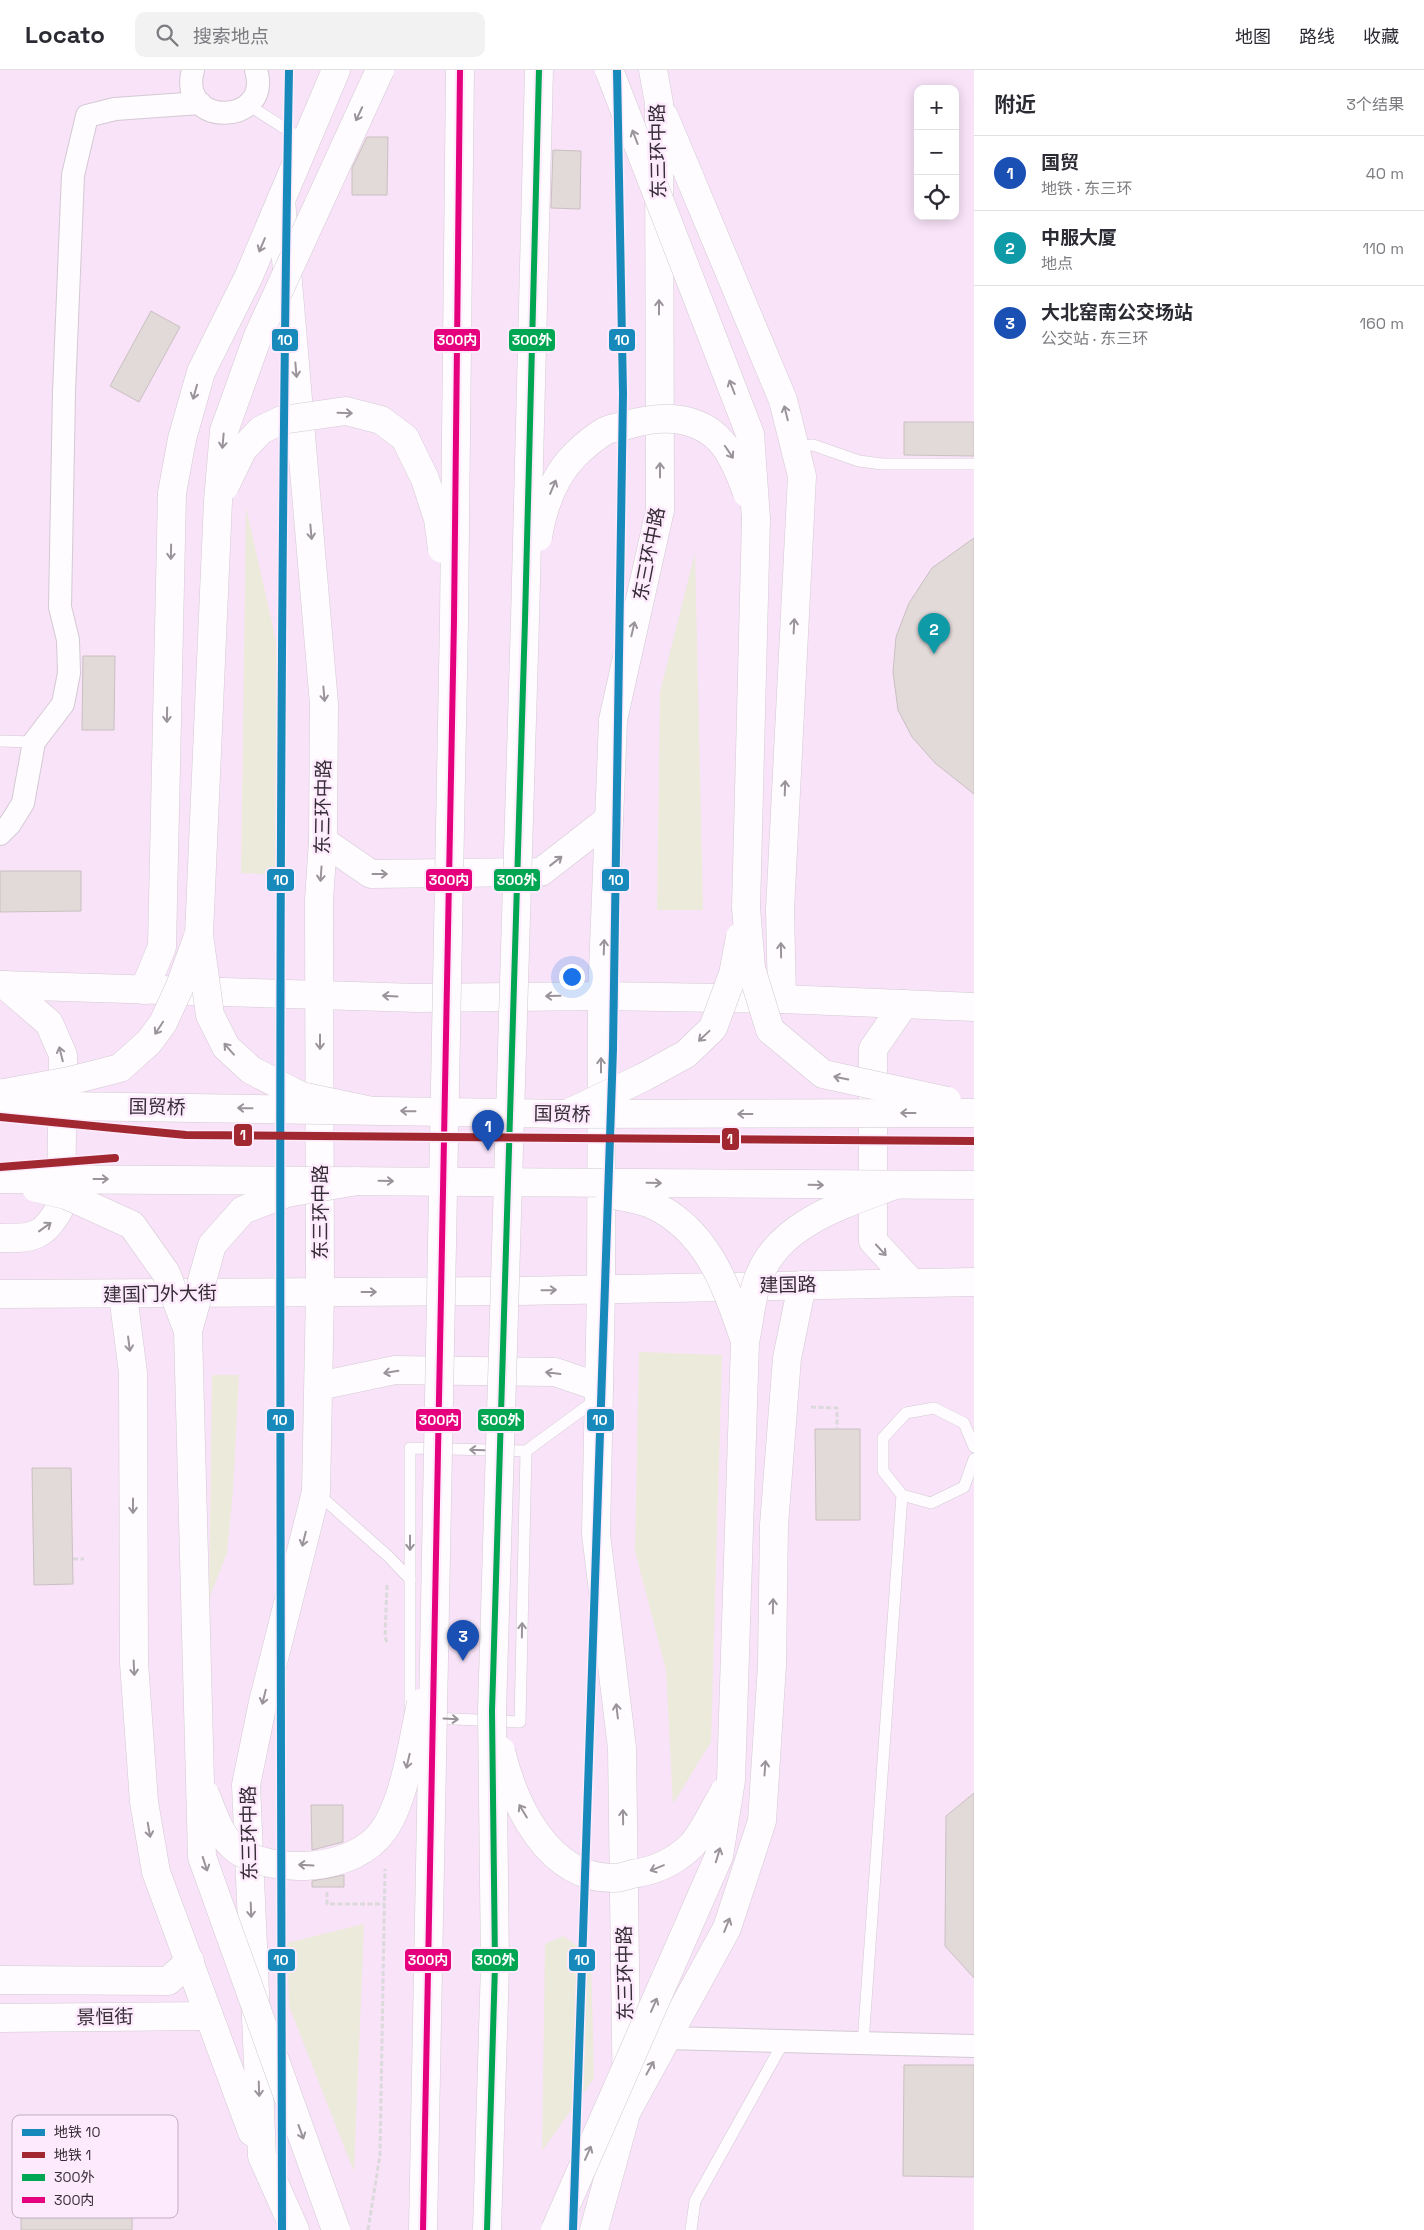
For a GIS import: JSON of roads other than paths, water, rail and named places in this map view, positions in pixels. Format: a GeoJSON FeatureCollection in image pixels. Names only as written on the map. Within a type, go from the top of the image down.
{"type":"FeatureCollection","features":[{"type":"Feature","properties":{"kind":"main road","name":"东三环中路"},"geometry":{"type":"LineString","coordinates":[[295,2230],[262,2156],[246,1785],[263,1702],[316,1492],[320,1292],[320,900],[323,841],[324,704],[281,200],[336,70]]}},
{"type":"Feature","properties":{"kind":"main road"},"geometry":{"type":"LineString","coordinates":[[367,1110],[301,1096],[250,1070],[226,1047],[210,1015],[199,935],[218,501],[224,431],[258,336],[380,70]]}},
{"type":"Feature","properties":{"kind":"main road"},"geometry":{"type":"LineString","coordinates":[[423,2230],[454,620],[460,70]]}},
{"type":"Feature","properties":{"kind":"main road"},"geometry":{"type":"LineString","coordinates":[[487,2230],[495,1965],[492,1710],[525,620],[539,70]]}},
{"type":"Feature","properties":{"kind":"main road"},"geometry":{"type":"LineString","coordinates":[[609,70],[750,434],[756,519],[746,908],[752,968],[770,1030],[823,1074],[974,1107]]}},
{"type":"Feature","properties":{"kind":"main road","name":"东三环中路"},"geometry":{"type":"LineString","coordinates":[[594,2230],[627,2110],[622,1748],[596,1534],[601,1289],[602,996],[613,720],[660,510],[659,103],[653,70]]}},
{"type":"Feature","properties":{"kind":"main road"},"geometry":{"type":"LineString","coordinates":[[659,103],[783,400],[802,476],[780,910],[782,999]]}},
{"type":"Feature","properties":{"kind":"main road"},"geometry":{"type":"LineString","coordinates":[[144,990],[162,947],[172,493],[182,439],[201,372],[248,278],[281,200]]}},
{"type":"Feature","properties":{"kind":"main road"},"geometry":{"type":"LineString","coordinates":[[218,501],[243,448],[261,430],[282,420],[346,411],[381,420],[405,438],[426,478],[438,519],[454,620]]}},
{"type":"Feature","properties":{"kind":"main road"},"geometry":{"type":"LineString","coordinates":[[525,620],[541,515],[556,480],[575,455],[606,430],[651,418],[676,418],[702,426],[723,444],[737,465],[756,519]]}},
{"type":"Feature","properties":{"kind":"main road"},"geometry":{"type":"LineString","coordinates":[[323,841],[371,874],[541,872],[609,819]]}},
{"type":"Feature","properties":{"kind":"main road"},"geometry":{"type":"LineString","coordinates":[[566,1114],[644,1077],[686,1054],[713,1028],[732,974],[746,908]]}},
{"type":"Feature","properties":{"kind":"main road"},"geometry":{"type":"LineString","coordinates":[[0,1094],[69,1081],[120,1068],[150,1042],[163,1023],[180,986],[199,935]]}},
{"type":"Feature","properties":{"kind":"main road"},"geometry":{"type":"LineString","coordinates":[[3,985],[320,993],[418,998],[602,996],[782,999],[974,1007]]}},
{"type":"Feature","properties":{"kind":"main road"},"geometry":{"type":"LineString","coordinates":[[0,1238],[28,1239],[50,1225],[61,1206],[63,1055],[49,1023],[3,985]]}},
{"type":"Feature","properties":{"kind":"main road"},"geometry":{"type":"LineString","coordinates":[[904,1004],[873,1049],[873,1241],[912,1283]]}},
{"type":"Feature","properties":{"kind":"main road","name":"国贸桥"},"geometry":{"type":"LineString","coordinates":[[0,1105],[566,1114],[974,1113]]}},
{"type":"Feature","properties":{"kind":"main road"},"geometry":{"type":"LineString","coordinates":[[0,1179],[974,1185]]}},
{"type":"Feature","properties":{"kind":"main road"},"geometry":{"type":"LineString","coordinates":[[0,1179],[66,1195],[132,1225],[166,1272],[188,1330]]}},
{"type":"Feature","properties":{"kind":"main road"},"geometry":{"type":"LineString","coordinates":[[336,2230],[202,1857],[188,1330],[212,1246],[243,1210],[287,1193],[357,1181]]}},
{"type":"Feature","properties":{"kind":"main road"},"geometry":{"type":"LineString","coordinates":[[566,1182],[650,1204],[684,1224],[712,1257],[732,1304],[745,1342]]}},
{"type":"Feature","properties":{"kind":"main road"},"geometry":{"type":"LineString","coordinates":[[555,2230],[719,1856],[731,1780],[745,1342],[759,1276],[772,1251],[805,1225],[831,1210],[894,1186]]}},
{"type":"Feature","properties":{"kind":"main road","name":"建国路"},"geometry":{"type":"LineString","coordinates":[[320,1292],[974,1282]]}},
{"type":"Feature","properties":{"kind":"main road"},"geometry":{"type":"LineString","coordinates":[[627,2110],[727,1928],[762,1821],[772,1665],[774,1525],[787,1358],[802,1285]]}},
{"type":"Feature","properties":{"kind":"main road","name":"建国门外大街"},"geometry":{"type":"LineString","coordinates":[[0,1294],[123,1295],[320,1292]]}},
{"type":"Feature","properties":{"kind":"main road"},"geometry":{"type":"LineString","coordinates":[[123,1295],[133,1373],[134,1663],[144,1802],[156,1872],[262,2156]]}},
{"type":"Feature","properties":{"kind":"main road"},"geometry":{"type":"LineString","coordinates":[[319,1386],[395,1370],[555,1372],[599,1392]]}},
{"type":"Feature","properties":{"kind":"main road"},"geometry":{"type":"LineString","coordinates":[[199,1780],[221,1830],[236,1849],[265,1864],[320,1866],[355,1856],[383,1832],[394,1810],[402,1785],[434,1645]]}},
{"type":"Feature","properties":{"kind":"main road"},"geometry":{"type":"LineString","coordinates":[[492,1710],[506,1770],[519,1806],[542,1841],[561,1860],[588,1874],[614,1878],[648,1872],[671,1862],[692,1846],[731,1780]]}},
{"type":"Feature","properties":{"kind":"main road","name":"景恒街"},"geometry":{"type":"LineString","coordinates":[[0,1980],[168,1981],[190,1961]]}},
{"type":"Feature","properties":{"kind":"main road","name":"景恒街"},"geometry":{"type":"LineString","coordinates":[[0,2018],[209,2016]]}},
{"type":"Feature","properties":{"kind":"street"},"geometry":{"type":"LineString","coordinates":[[193,70],[191,83],[194,94],[200,103],[208,110],[229,114],[239,111],[248,105],[254,96],[257,87],[256,70]]}},
{"type":"Feature","properties":{"kind":"street"},"geometry":{"type":"LineString","coordinates":[[0,834],[10,824],[23,803],[34,742],[64,704],[69,673],[68,640],[60,607],[64,392],[73,175],[87,116],[115,109],[200,103]]}},
{"type":"Feature","properties":{"kind":"street"},"geometry":{"type":"LineString","coordinates":[[666,2038],[974,2046]]}},
{"type":"Feature","properties":{"kind":"lane"},"geometry":{"type":"LineString","coordinates":[[248,105],[306,141]]}},
{"type":"Feature","properties":{"kind":"lane"},"geometry":{"type":"LineString","coordinates":[[795,447],[813,445],[859,461],[882,464],[974,464]]}},
{"type":"Feature","properties":{"kind":"lane"},"geometry":{"type":"LineString","coordinates":[[0,741],[34,742]]}},
{"type":"Feature","properties":{"kind":"lane"},"geometry":{"type":"LineString","coordinates":[[526,1452],[520,1722],[410,1717],[410,1448],[526,1452],[599,1392]]}},
{"type":"Feature","properties":{"kind":"lane"},"geometry":{"type":"LineString","coordinates":[[974,1447],[969,1423],[934,1408],[906,1413],[883,1438],[883,1471],[902,1495],[930,1503],[964,1487],[974,1460]]}},
{"type":"Feature","properties":{"kind":"lane"},"geometry":{"type":"LineString","coordinates":[[316,1492],[389,1557],[410,1579]]}},
{"type":"Feature","properties":{"kind":"lane"},"geometry":{"type":"LineString","coordinates":[[863,2043],[902,1495]]}},
{"type":"Feature","properties":{"kind":"lane"},"geometry":{"type":"LineString","coordinates":[[691,2230],[695,2201],[784,2041]]}},
{"type":"Feature","properties":{"kind":"metro line","name":"10"},"geometry":{"type":"LineString","coordinates":[[282,2230],[281,880],[282,610],[289,70]]}},
{"type":"Feature","properties":{"kind":"metro line","name":"10"},"geometry":{"type":"LineString","coordinates":[[573,2230],[613,1049],[623,393],[617,70]]}},
{"type":"Feature","properties":{"kind":"metro line","name":"1"},"geometry":{"type":"LineString","coordinates":[[0,1117],[186,1135],[974,1141]]}},
{"type":"Feature","properties":{"kind":"metro line","name":"1"},"geometry":{"type":"LineString","coordinates":[[0,1167],[115,1158]]}},
{"type":"Feature","properties":{"kind":"place","name":"中服大厦"},"geometry":{"type":"Point","coordinates":[934,654]}},
{"type":"Feature","properties":{"kind":"place","name":"国贸"},"geometry":{"type":"Point","coordinates":[488,1151]}},
{"type":"Feature","properties":{"kind":"place","name":"大北窑南公交场站"},"geometry":{"type":"Point","coordinates":[463,1661]}}]}
